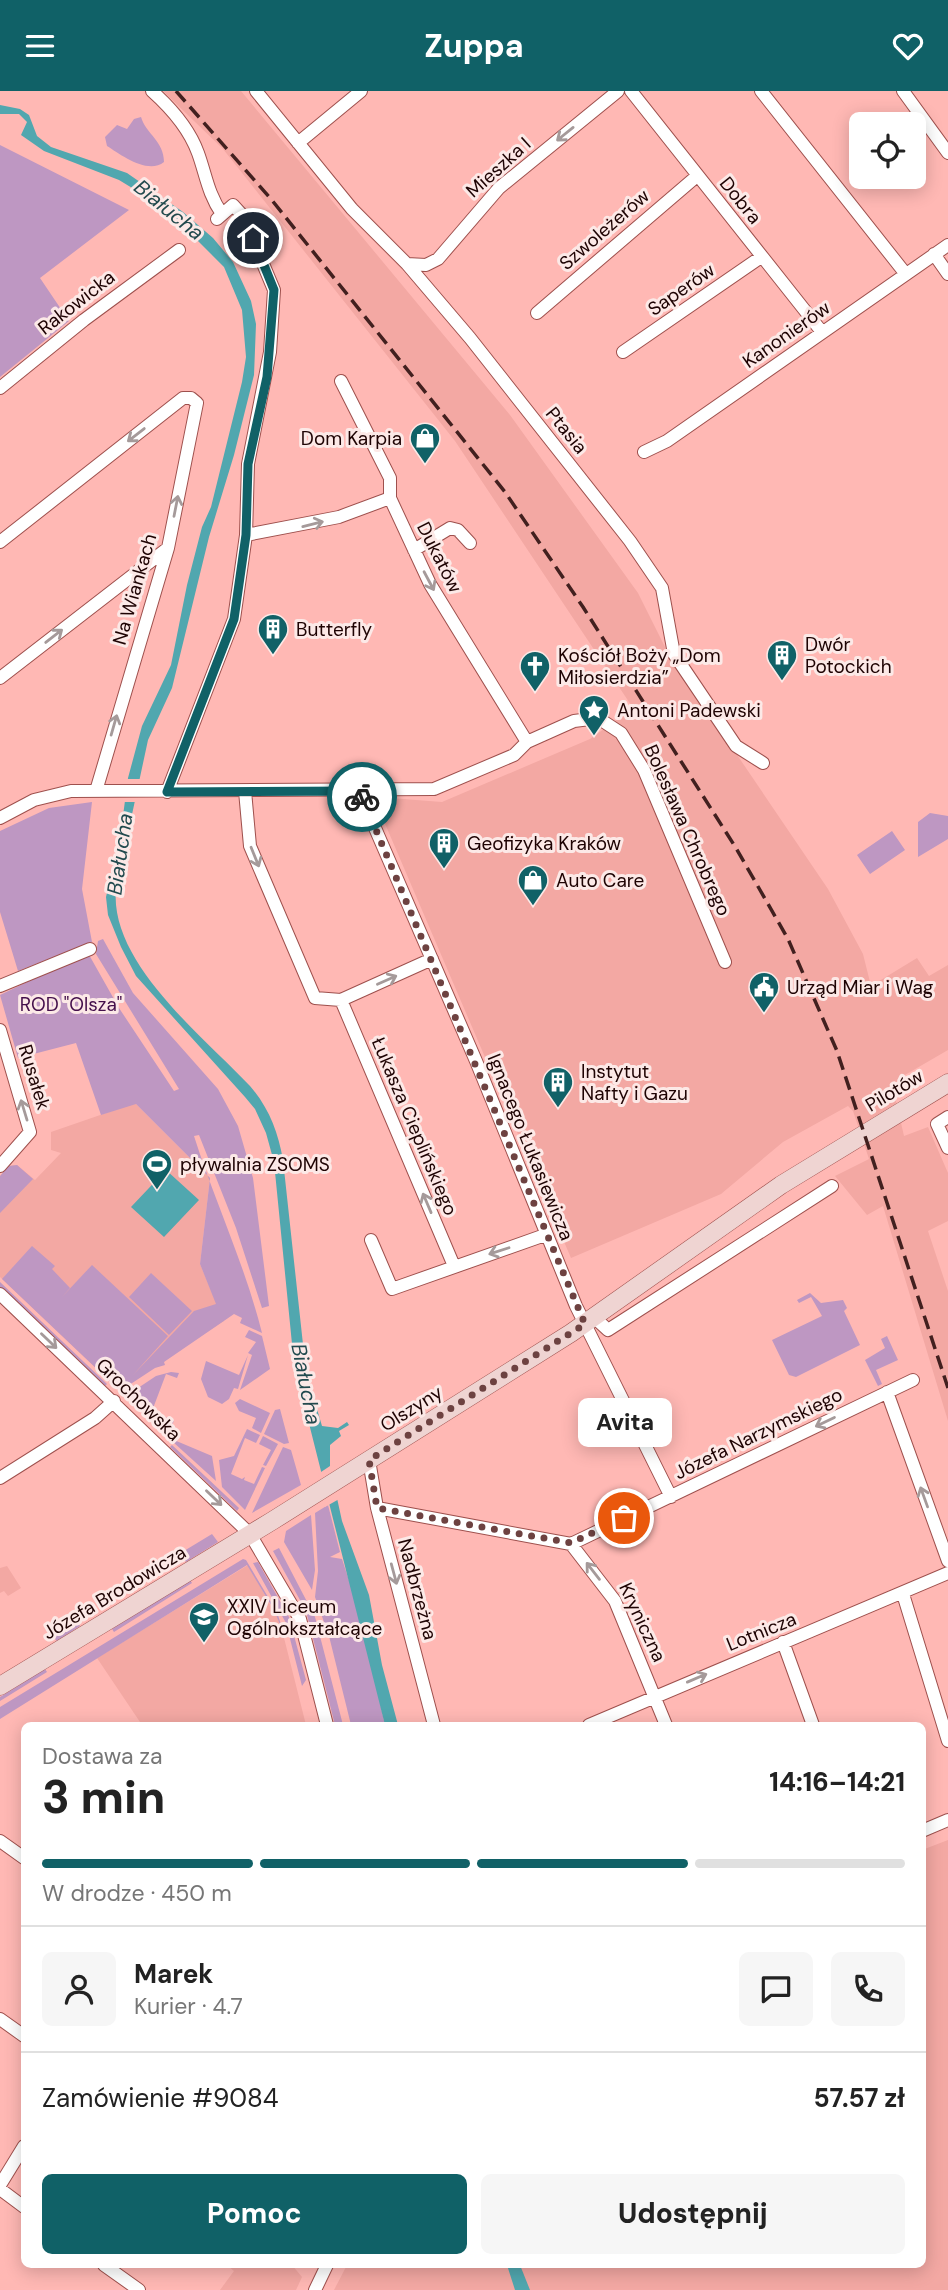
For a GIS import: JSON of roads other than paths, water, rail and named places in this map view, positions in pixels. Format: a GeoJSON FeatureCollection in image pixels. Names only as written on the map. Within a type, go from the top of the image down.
{"type":"FeatureCollection","features":[{"type":"Feature","properties":{"kind":"street"},"geometry":{"type":"LineString","coordinates":[[152,91],[172,111],[192,139],[209,193],[224,213],[243,216],[274,290],[267,377],[248,464],[246,535],[234,619],[161,792]]}},
{"type":"Feature","properties":{"kind":"street","name":"Ptasia"},"geometry":{"type":"LineString","coordinates":[[257,91],[352,209],[407,264],[470,338],[649,567],[667,603],[674,654],[736,746],[763,763]]}},
{"type":"Feature","properties":{"kind":"street"},"geometry":{"type":"LineString","coordinates":[[298,143],[361,91]]}},
{"type":"Feature","properties":{"kind":"street","name":"Mieszka I"},"geometry":{"type":"LineString","coordinates":[[407,264],[418,267],[438,259],[499,188],[618,91]]}},
{"type":"Feature","properties":{"kind":"street","name":"Dobra"},"geometry":{"type":"LineString","coordinates":[[631,91],[822,332]]}},
{"type":"Feature","properties":{"kind":"street"},"geometry":{"type":"LineString","coordinates":[[761,91],[905,273]]}},
{"type":"Feature","properties":{"kind":"street"},"geometry":{"type":"LineString","coordinates":[[903,91],[948,153]]}},
{"type":"Feature","properties":{"kind":"street","name":"Szwoleżerów"},"geometry":{"type":"LineString","coordinates":[[537,313],[697,176]]}},
{"type":"Feature","properties":{"kind":"street","name":"Kanonierów"},"geometry":{"type":"LineString","coordinates":[[644,451],[667,441],[948,245]]}},
{"type":"Feature","properties":{"kind":"street","name":"Rakowicka"},"geometry":{"type":"LineString","coordinates":[[0,388],[84,320],[179,250]]}},
{"type":"Feature","properties":{"kind":"street"},"geometry":{"type":"LineString","coordinates":[[934,254],[948,274]]}},
{"type":"Feature","properties":{"kind":"street","name":"Saperów"},"geometry":{"type":"LineString","coordinates":[[623,352],[761,257]]}},
{"type":"Feature","properties":{"kind":"street","name":"Dukatów"},"geometry":{"type":"LineString","coordinates":[[341,381],[390,478],[390,498],[430,584],[527,742]]}},
{"type":"Feature","properties":{"kind":"street","name":"Na Wiankach"},"geometry":{"type":"LineString","coordinates":[[0,542],[183,398],[191,398],[197,403],[168,548],[100,791]]}},
{"type":"Feature","properties":{"kind":"street"},"geometry":{"type":"LineString","coordinates":[[246,535],[339,517],[390,498]]}},
{"type":"Feature","properties":{"kind":"street"},"geometry":{"type":"LineString","coordinates":[[414,550],[450,528],[458,530],[470,543]]}},
{"type":"Feature","properties":{"kind":"street"},"geometry":{"type":"LineString","coordinates":[[0,678],[168,548]]}},
{"type":"Feature","properties":{"kind":"street","name":"Bolesława Chrobrego"},"geometry":{"type":"LineString","coordinates":[[0,818],[52,794],[100,791],[434,789],[514,755],[527,742],[587,718],[598,718],[621,733],[644,770],[725,962]]}},
{"type":"Feature","properties":{"kind":"street"},"geometry":{"type":"LineString","coordinates":[[246,791],[250,846],[315,999],[341,1000],[432,960]]}},
{"type":"Feature","properties":{"kind":"street","name":"Ignacego Łukasiewicza"},"geometry":{"type":"LineString","coordinates":[[359,791],[545,1235],[590,1321],[671,1497]]}},
{"type":"Feature","properties":{"kind":"street"},"geometry":{"type":"LineString","coordinates":[[0,986],[90,949]]}},
{"type":"Feature","properties":{"kind":"street","name":"Łukasza Cieplińskiego"},"geometry":{"type":"LineString","coordinates":[[341,1000],[454,1266]]}},
{"type":"Feature","properties":{"kind":"street","name":"Rusałek"},"geometry":{"type":"LineString","coordinates":[[0,1030],[30,1132],[0,1166]]}},
{"type":"Feature","properties":{"kind":"street","name":"Pilotów"},"geometry":{"type":"LineString","coordinates":[[862,1133],[948,1083]]}},
{"type":"Feature","properties":{"kind":"street"},"geometry":{"type":"LineString","coordinates":[[943,1121],[948,1148]]}},
{"type":"Feature","properties":{"kind":"street","name":"Olszyny"},"geometry":{"type":"LineString","coordinates":[[250,1534],[590,1321],[775,1189],[862,1133]]}},
{"type":"Feature","properties":{"kind":"street"},"geometry":{"type":"LineString","coordinates":[[590,1321],[608,1330],[832,1186]]}},
{"type":"Feature","properties":{"kind":"street"},"geometry":{"type":"LineString","coordinates":[[372,1240],[392,1289],[545,1235]]}},
{"type":"Feature","properties":{"kind":"street","name":"Grochowska"},"geometry":{"type":"LineString","coordinates":[[0,1293],[250,1534],[300,1619],[326,1722]]}},
{"type":"Feature","properties":{"kind":"street","name":"Józefa Narzymskiego"},"geometry":{"type":"LineString","coordinates":[[571,1543],[913,1380]]}},
{"type":"Feature","properties":{"kind":"street"},"geometry":{"type":"LineString","coordinates":[[887,1392],[948,1561]]}},
{"type":"Feature","properties":{"kind":"street"},"geometry":{"type":"LineString","coordinates":[[0,1478],[95,1418],[114,1401]]}},
{"type":"Feature","properties":{"kind":"street","name":"Nadbrzeżna"},"geometry":{"type":"LineString","coordinates":[[364,1464],[433,1722]]}},
{"type":"Feature","properties":{"kind":"street"},"geometry":{"type":"LineString","coordinates":[[377,1508],[571,1543]]}},
{"type":"Feature","properties":{"kind":"street","name":"Józefa Brodowicza"},"geometry":{"type":"LineString","coordinates":[[0,1686],[250,1534]]}},
{"type":"Feature","properties":{"kind":"street","name":"Kryniczna"},"geometry":{"type":"LineString","coordinates":[[571,1543],[615,1601],[665,1722]]}},
{"type":"Feature","properties":{"kind":"street","name":"Lotnicza"},"geometry":{"type":"LineString","coordinates":[[596,1722],[948,1573]]}},
{"type":"Feature","properties":{"kind":"street"},"geometry":{"type":"LineString","coordinates":[[903,1594],[948,1741]]}},
{"type":"Feature","properties":{"kind":"street"},"geometry":{"type":"LineString","coordinates":[[783,1642],[812,1722]]}},
{"type":"Feature","properties":{"kind":"street"},"geometry":{"type":"LineString","coordinates":[[926,1829],[948,1820]]}},
{"type":"Feature","properties":{"kind":"street"},"geometry":{"type":"LineString","coordinates":[[0,1841],[21,1856]]}},
{"type":"Feature","properties":{"kind":"street"},"geometry":{"type":"LineString","coordinates":[[0,2019],[21,2034]]}},
{"type":"Feature","properties":{"kind":"street"},"geometry":{"type":"LineString","coordinates":[[21,2151],[0,2187],[21,2204]]}},
{"type":"Feature","properties":{"kind":"street"},"geometry":{"type":"LineString","coordinates":[[108,2268],[139,2290]]}},
{"type":"Feature","properties":{"kind":"street"},"geometry":{"type":"LineString","coordinates":[[315,2290],[326,2268]]}},
{"type":"Feature","properties":{"kind":"water","name":"Białucha"},"geometry":{"type":"Polygon","coordinates":[[[0,105],[20,109],[29,115],[37,136],[51,147],[127,173],[183,212],[213,238],[233,262],[251,301],[256,324],[254,375],[234,455],[209,537],[172,688],[148,740],[116,889],[118,917],[128,944],[143,971],[186,1022],[250,1086],[275,1130],[283,1160],[306,1372],[322,1426],[338,1428],[347,1422],[349,1425],[339,1431],[341,1436],[330,1445],[330,1466],[342,1521],[369,1595],[382,1665],[397,1722],[384,1722],[294,1364],[274,1162],[266,1133],[255,1109],[136,976],[108,915],[106,897],[121,831],[128,778],[142,726],[171,665],[187,585],[202,527],[211,507],[242,382],[246,357],[242,310],[224,267],[165,208],[119,180],[44,151],[21,135],[27,122],[19,114],[0,114],[0,105]]]}},
{"type":"Feature","properties":{"kind":"water"},"geometry":{"type":"Polygon","coordinates":[[[166,1170],[199,1200],[164,1237],[131,1207],[166,1170]]]}},
{"type":"Feature","properties":{"kind":"water"},"geometry":{"type":"Polygon","coordinates":[[[508,2268],[521,2268],[530,2290],[515,2290],[508,2268]]]}},
{"type":"Feature","properties":{"kind":"railway"},"geometry":{"type":"LineString","coordinates":[[176,91],[271,199],[505,492],[583,607],[736,848],[788,939],[837,1051],[948,1388]]}},
{"type":"Feature","properties":{"kind":"place","name":"Dom Karpia"},"geometry":{"type":"Point","coordinates":[425,465]}},
{"type":"Feature","properties":{"kind":"place","name":"Butterfly"},"geometry":{"type":"Point","coordinates":[273,656]}},
{"type":"Feature","properties":{"kind":"place","name":"Dwór Potockich"},"geometry":{"type":"Point","coordinates":[782,682]}},
{"type":"Feature","properties":{"kind":"place","name":"Kościół Boży „Dom Miłosierdzia”"},"geometry":{"type":"Point","coordinates":[535,693]}},
{"type":"Feature","properties":{"kind":"place","name":"Antoni Padewski"},"geometry":{"type":"Point","coordinates":[594,737]}},
{"type":"Feature","properties":{"kind":"place","name":"Geofizyka Kraków"},"geometry":{"type":"Point","coordinates":[444,870]}},
{"type":"Feature","properties":{"kind":"place","name":"Auto Care"},"geometry":{"type":"Point","coordinates":[533,907]}},
{"type":"Feature","properties":{"kind":"place","name":"Urząd Miar i Wag"},"geometry":{"type":"Point","coordinates":[764,1014]}},
{"type":"Feature","properties":{"kind":"place","name":"Instytut Nafty i Gazu"},"geometry":{"type":"Point","coordinates":[558,1109]}},
{"type":"Feature","properties":{"kind":"place","name":"pływalnia ZSOMS"},"geometry":{"type":"Point","coordinates":[157,1191]}},
{"type":"Feature","properties":{"kind":"place","name":"Avita"},"geometry":{"type":"Point","coordinates":[624,1518]}},
{"type":"Feature","properties":{"kind":"place","name":"XXIV Liceum Ogólnokształcące"},"geometry":{"type":"Point","coordinates":[204,1644]}},
{"type":"Feature","properties":{"kind":"park label","name":"ROD \"Olsza\""},"geometry":{"type":"Point","coordinates":[71,1004]}}]}
